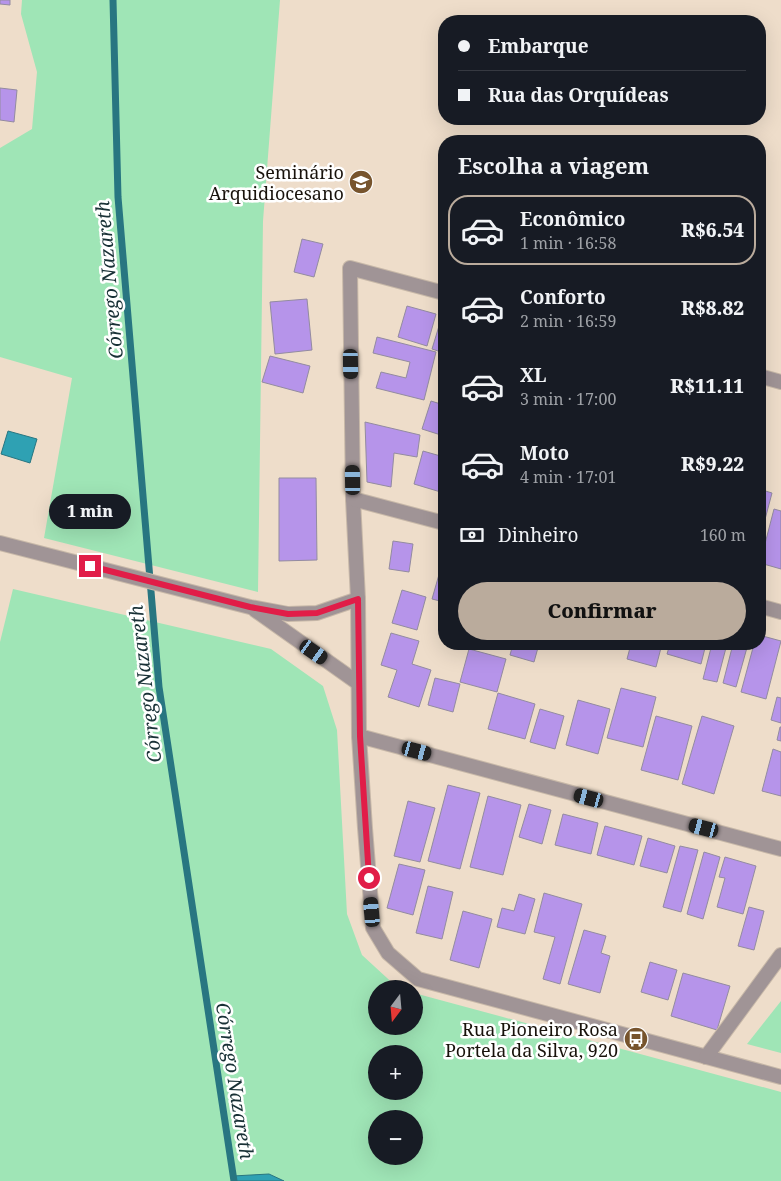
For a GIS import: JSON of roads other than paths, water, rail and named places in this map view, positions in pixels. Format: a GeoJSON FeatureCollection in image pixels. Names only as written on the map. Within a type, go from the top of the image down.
{"type":"FeatureCollection","features":[{"type":"Feature","properties":{"kind":"street"},"geometry":{"type":"LineString","coordinates":[[438,291],[350,268],[353,499],[358,599],[358,683],[365,828],[373,928],[388,953],[418,979],[781,1077]]}},
{"type":"Feature","properties":{"kind":"street"},"geometry":{"type":"LineString","coordinates":[[766,378],[781,382]]}},
{"type":"Feature","properties":{"kind":"street"},"geometry":{"type":"LineString","coordinates":[[353,499],[438,520]]}},
{"type":"Feature","properties":{"kind":"street"},"geometry":{"type":"LineString","coordinates":[[0,543],[193,593],[288,614],[317,613],[358,599]]}},
{"type":"Feature","properties":{"kind":"street"},"geometry":{"type":"LineString","coordinates":[[250,607],[358,683]]}},
{"type":"Feature","properties":{"kind":"street"},"geometry":{"type":"LineString","coordinates":[[766,608],[781,612]]}},
{"type":"Feature","properties":{"kind":"street"},"geometry":{"type":"LineString","coordinates":[[360,736],[781,849]]}},
{"type":"Feature","properties":{"kind":"street"},"geometry":{"type":"LineString","coordinates":[[706,1057],[781,955]]}},
{"type":"Feature","properties":{"kind":"water"},"geometry":{"type":"Polygon","coordinates":[[[8,431],[37,439],[30,463],[1,454],[8,431]]]}},
{"type":"Feature","properties":{"kind":"water"},"geometry":{"type":"Polygon","coordinates":[[[269,1174],[284,1181],[232,1181],[233,1176],[269,1174]]]}},
{"type":"Feature","properties":{"kind":"waterway","name":"Córrego Nazareth"},"geometry":{"type":"LineString","coordinates":[[113,0],[118,197],[159,687],[234,1181]]}},
{"type":"Feature","properties":{"kind":"place","name":"Seminário Arquidiocesano"},"geometry":{"type":"Point","coordinates":[361,182]}},
{"type":"Feature","properties":{"kind":"place","name":"Rua Pioneiro Rosa Portela da Silva, 920"},"geometry":{"type":"Point","coordinates":[636,1039]}}]}
